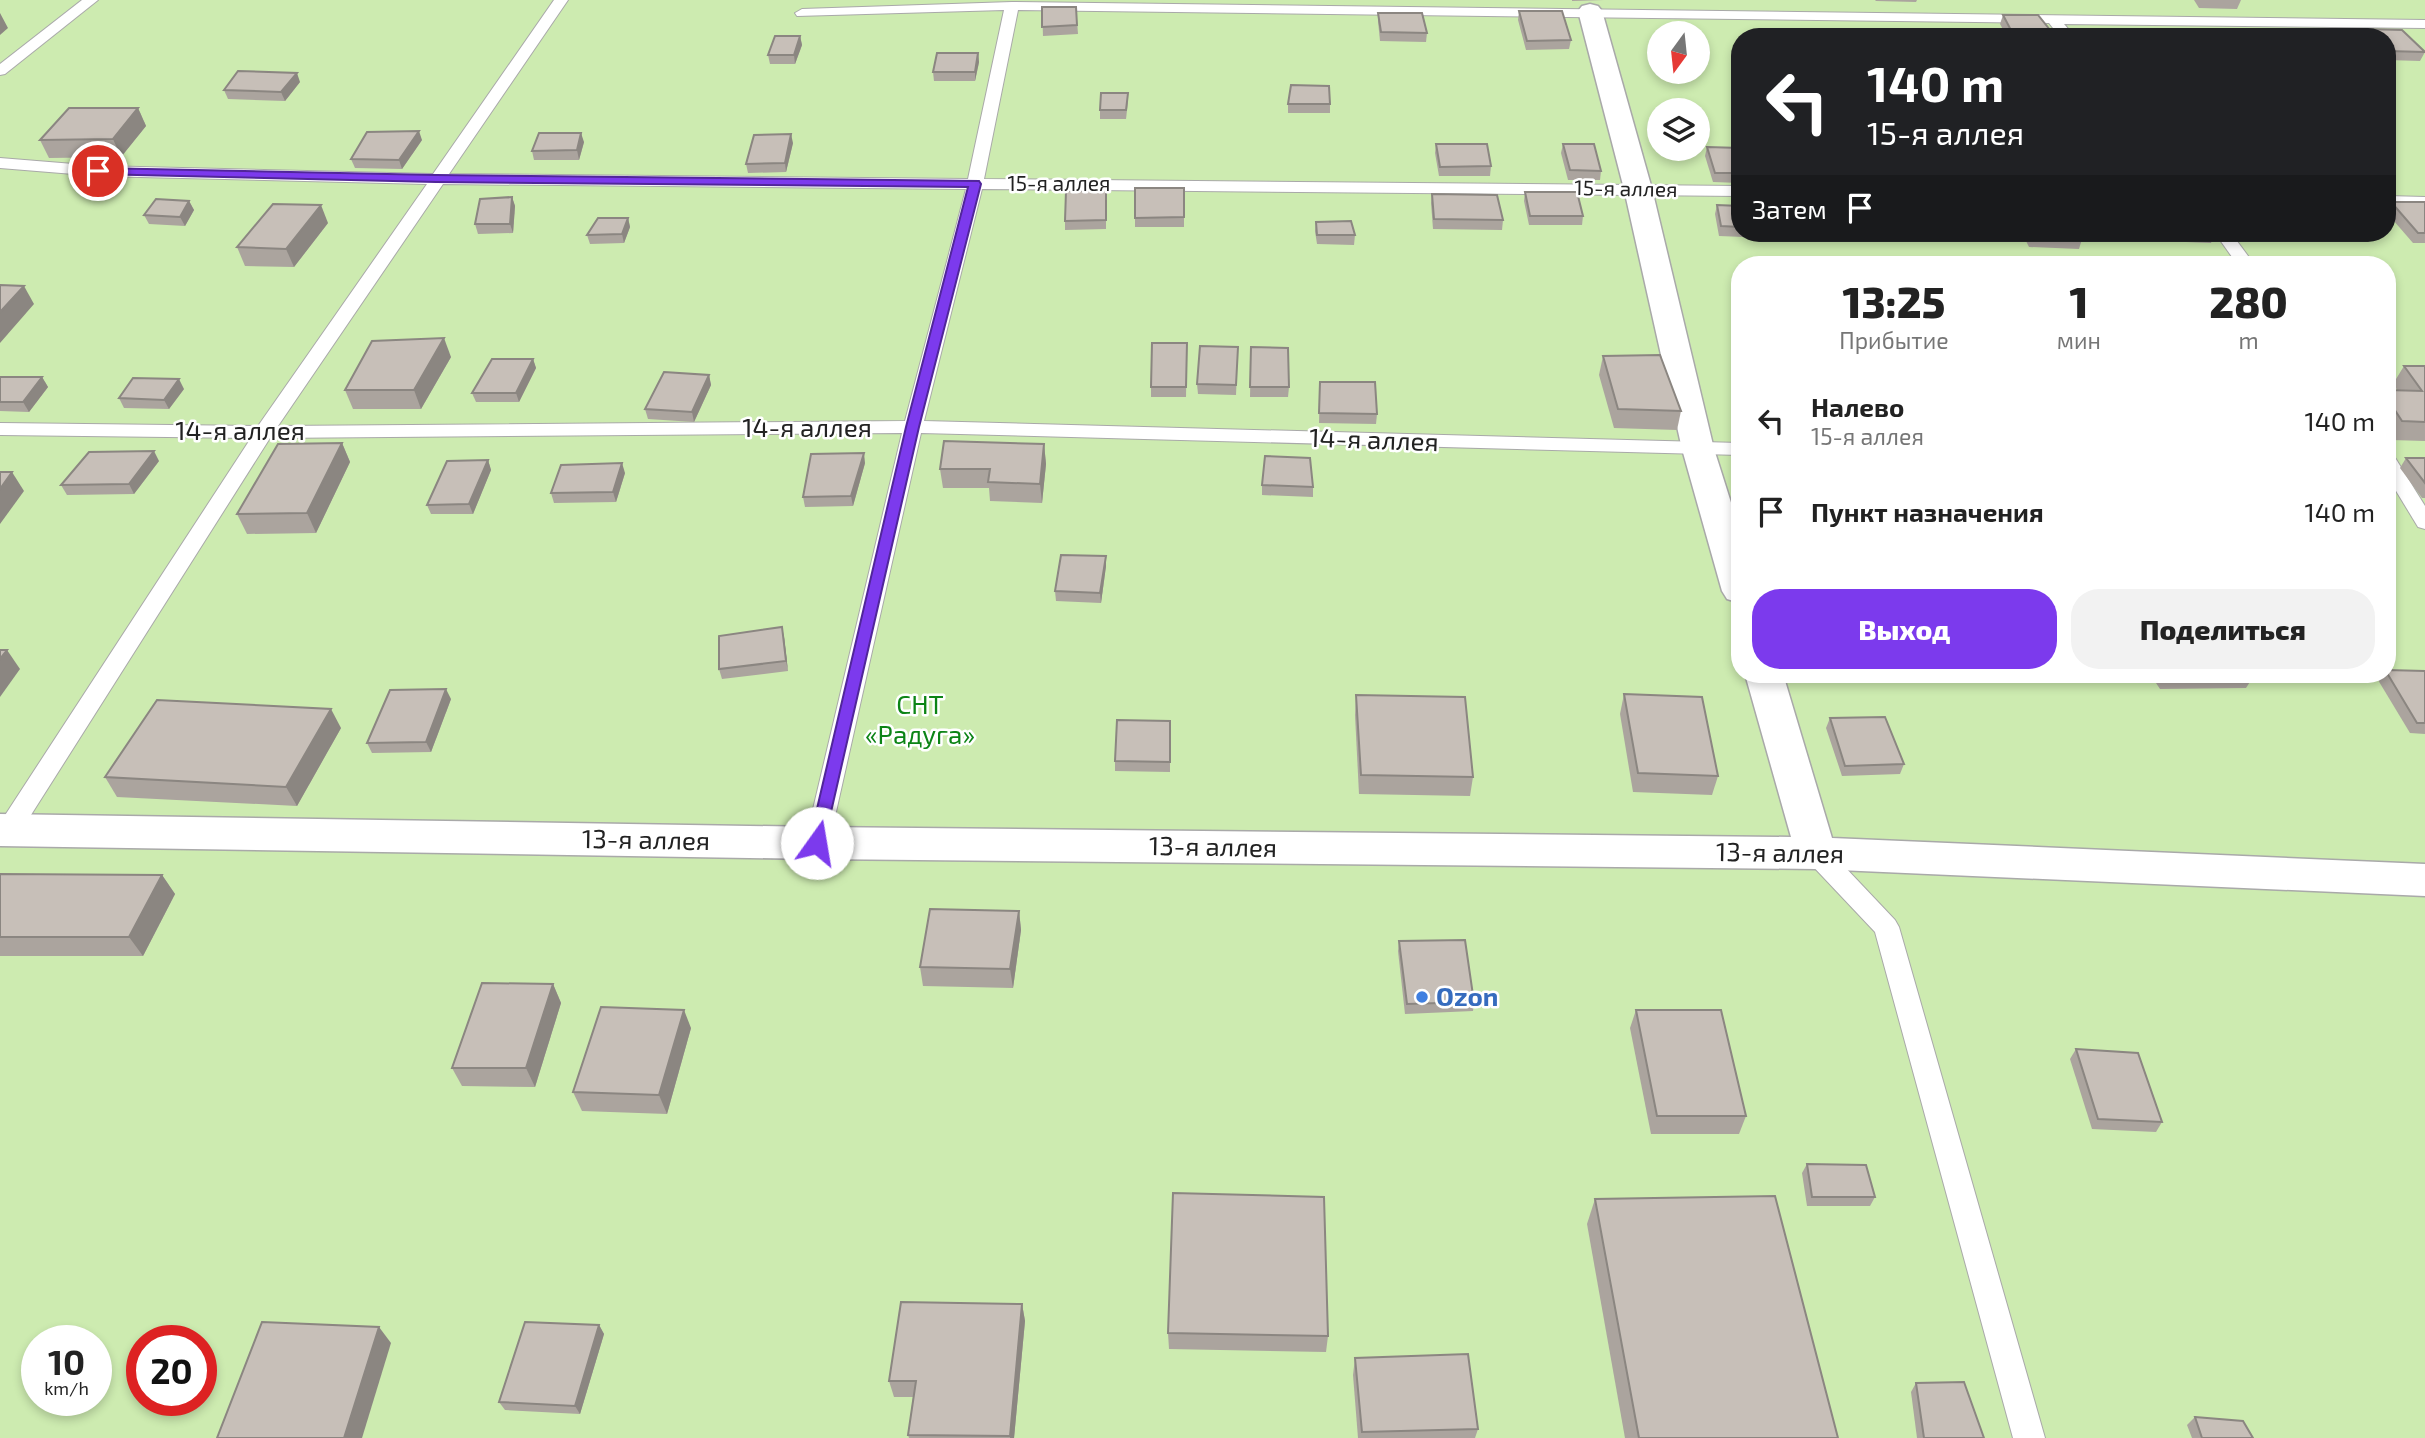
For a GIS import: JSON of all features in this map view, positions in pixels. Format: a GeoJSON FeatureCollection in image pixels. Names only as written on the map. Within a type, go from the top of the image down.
{"type":"FeatureCollection","features":[{"type":"Feature","properties":{"kind":"street"},"geometry":{"type":"LineString","coordinates":[[1590,11],[1638,189],[1698,449],[1731,561]]}},
{"type":"Feature","properties":{"kind":"street"},"geometry":{"type":"LineString","coordinates":[[1767,683],[1816,853]]}},
{"type":"Feature","properties":{"kind":"street","name":"13-я аллея"},"geometry":{"type":"LineString","coordinates":[[3,834],[1816,853],[2425,880]]}},
{"type":"Feature","properties":{"kind":"lane"},"geometry":{"type":"LineString","coordinates":[[0,71],[91,0]]}},
{"type":"Feature","properties":{"kind":"lane"},"geometry":{"type":"LineString","coordinates":[[3,834],[264,432],[561,0]]}},
{"type":"Feature","properties":{"kind":"lane"},"geometry":{"type":"LineString","coordinates":[[817,843],[913,427],[975,184],[1012,6]]}},
{"type":"Feature","properties":{"kind":"lane"},"geometry":{"type":"LineString","coordinates":[[802,13],[1012,6],[1590,11],[2425,24]]}},
{"type":"Feature","properties":{"kind":"lane"},"geometry":{"type":"LineString","coordinates":[[2052,18],[2060,28]]}},
{"type":"Feature","properties":{"kind":"lane","name":"15-я аллея"},"geometry":{"type":"LineString","coordinates":[[0,163],[98,171],[436,179],[1731,191]]}},
{"type":"Feature","properties":{"kind":"lane"},"geometry":{"type":"LineString","coordinates":[[2396,201],[2425,202]]}},
{"type":"Feature","properties":{"kind":"lane","name":"14-я аллея"},"geometry":{"type":"LineString","coordinates":[[0,429],[264,432],[913,427],[1731,449]]}},
{"type":"Feature","properties":{"kind":"lane"},"geometry":{"type":"LineString","coordinates":[[2396,459],[2412,459]]}},
{"type":"Feature","properties":{"kind":"lane"},"geometry":{"type":"LineString","coordinates":[[2396,474],[2425,522]]}},
{"type":"Feature","properties":{"kind":"lane"},"geometry":{"type":"LineString","coordinates":[[1816,853],[1886,927],[2029,1438]]}},
{"type":"Feature","properties":{"kind":"green space","name":"СНТ «Радуга»"},"geometry":{"type":"Polygon","coordinates":[[[0,0],[2425,0],[2425,1438],[0,1438],[0,0]]]}},
{"type":"Feature","properties":{"kind":"building"},"geometry":{"type":"Polygon","coordinates":[[[1042,7],[1076,7],[1077,25],[1042,27],[1042,7]]]}},
{"type":"Feature","properties":{"kind":"building"},"geometry":{"type":"Polygon","coordinates":[[[1519,11],[1562,11],[1571,40],[1527,41],[1519,11]]]}},
{"type":"Feature","properties":{"kind":"building"},"geometry":{"type":"Polygon","coordinates":[[[1378,13],[1422,13],[1427,33],[1381,32],[1378,13]]]}},
{"type":"Feature","properties":{"kind":"building"},"geometry":{"type":"Polygon","coordinates":[[[2003,15],[2038,15],[2048,28],[2010,28],[2003,15]]]}},
{"type":"Feature","properties":{"kind":"building"},"geometry":{"type":"Polygon","coordinates":[[[2396,30],[2402,30],[2425,52],[2396,51],[2396,30]]]}},
{"type":"Feature","properties":{"kind":"building"},"geometry":{"type":"Polygon","coordinates":[[[775,36],[800,36],[794,55],[768,55],[775,36]]]}},
{"type":"Feature","properties":{"kind":"building"},"geometry":{"type":"Polygon","coordinates":[[[937,53],[978,53],[975,72],[933,72],[937,53]]]}},
{"type":"Feature","properties":{"kind":"building"},"geometry":{"type":"Polygon","coordinates":[[[238,71],[297,73],[281,92],[224,90],[238,71]]]}},
{"type":"Feature","properties":{"kind":"building"},"geometry":{"type":"Polygon","coordinates":[[[1291,85],[1329,86],[1330,104],[1288,104],[1291,85]]]}},
{"type":"Feature","properties":{"kind":"building"},"geometry":{"type":"Polygon","coordinates":[[[1101,93],[1128,93],[1126,110],[1100,110],[1101,93]]]}},
{"type":"Feature","properties":{"kind":"building"},"geometry":{"type":"Polygon","coordinates":[[[69,108],[138,108],[113,139],[40,140],[69,108]]]}},
{"type":"Feature","properties":{"kind":"building"},"geometry":{"type":"Polygon","coordinates":[[[419,131],[399,160],[351,159],[367,132],[419,131]]]}},
{"type":"Feature","properties":{"kind":"building"},"geometry":{"type":"Polygon","coordinates":[[[539,133],[581,133],[577,150],[532,151],[539,133]]]}},
{"type":"Feature","properties":{"kind":"building"},"geometry":{"type":"Polygon","coordinates":[[[791,134],[785,163],[746,164],[754,135],[791,134]]]}},
{"type":"Feature","properties":{"kind":"building"},"geometry":{"type":"Polygon","coordinates":[[[1436,144],[1487,144],[1491,166],[1440,167],[1436,144]]]}},
{"type":"Feature","properties":{"kind":"building"},"geometry":{"type":"Polygon","coordinates":[[[1563,144],[1594,144],[1601,171],[1570,170],[1563,144]]]}},
{"type":"Feature","properties":{"kind":"building"},"geometry":{"type":"Polygon","coordinates":[[[1710,147],[1731,148],[1731,173],[1715,173],[1710,147]]]}},
{"type":"Feature","properties":{"kind":"building"},"geometry":{"type":"Polygon","coordinates":[[[1135,188],[1184,188],[1184,217],[1135,218],[1135,188]]]}},
{"type":"Feature","properties":{"kind":"building"},"geometry":{"type":"Polygon","coordinates":[[[1106,190],[1106,220],[1065,221],[1066,191],[1106,190]]]}},
{"type":"Feature","properties":{"kind":"building"},"geometry":{"type":"Polygon","coordinates":[[[1525,192],[1577,192],[1583,216],[1530,216],[1525,192]]]}},
{"type":"Feature","properties":{"kind":"building"},"geometry":{"type":"Polygon","coordinates":[[[1432,194],[1497,195],[1503,220],[1434,219],[1432,194]]]}},
{"type":"Feature","properties":{"kind":"building"},"geometry":{"type":"Polygon","coordinates":[[[512,197],[510,224],[475,224],[480,199],[512,197]]]}},
{"type":"Feature","properties":{"kind":"building"},"geometry":{"type":"Polygon","coordinates":[[[156,199],[189,201],[180,217],[144,215],[156,199]]]}},
{"type":"Feature","properties":{"kind":"building"},"geometry":{"type":"Polygon","coordinates":[[[2396,202],[2425,202],[2425,233],[2418,233],[2396,208],[2396,202]]]}},
{"type":"Feature","properties":{"kind":"building"},"geometry":{"type":"Polygon","coordinates":[[[273,204],[321,205],[286,249],[237,247],[273,204]]]}},
{"type":"Feature","properties":{"kind":"building"},"geometry":{"type":"Polygon","coordinates":[[[1717,205],[1731,206],[1731,227],[1721,226],[1717,205]]]}},
{"type":"Feature","properties":{"kind":"building"},"geometry":{"type":"Polygon","coordinates":[[[598,218],[628,218],[622,234],[587,235],[598,218]]]}},
{"type":"Feature","properties":{"kind":"building"},"geometry":{"type":"Polygon","coordinates":[[[1351,221],[1355,235],[1317,235],[1316,222],[1351,221]]]}},
{"type":"Feature","properties":{"kind":"building"},"geometry":{"type":"Polygon","coordinates":[[[0,285],[24,286],[0,312],[0,285]]]}},
{"type":"Feature","properties":{"kind":"building"},"geometry":{"type":"Polygon","coordinates":[[[444,338],[414,390],[345,390],[372,341],[444,338]]]}},
{"type":"Feature","properties":{"kind":"building"},"geometry":{"type":"Polygon","coordinates":[[[1152,343],[1187,343],[1186,387],[1151,387],[1152,343]]]}},
{"type":"Feature","properties":{"kind":"building"},"geometry":{"type":"Polygon","coordinates":[[[1200,346],[1238,347],[1236,385],[1197,384],[1200,346]]]}},
{"type":"Feature","properties":{"kind":"building"},"geometry":{"type":"Polygon","coordinates":[[[1251,347],[1288,348],[1289,387],[1250,387],[1251,347]]]}},
{"type":"Feature","properties":{"kind":"building"},"geometry":{"type":"Polygon","coordinates":[[[1660,355],[1681,411],[1618,409],[1603,356],[1660,355]]]}},
{"type":"Feature","properties":{"kind":"building"},"geometry":{"type":"Polygon","coordinates":[[[492,359],[533,359],[516,393],[472,393],[492,359]]]}},
{"type":"Feature","properties":{"kind":"building"},"geometry":{"type":"Polygon","coordinates":[[[2404,366],[2425,366],[2425,422],[2402,421],[2396,412],[2396,390],[2422,391],[2404,366]]]}},
{"type":"Feature","properties":{"kind":"building"},"geometry":{"type":"Polygon","coordinates":[[[664,372],[709,375],[692,412],[645,409],[664,372]]]}},
{"type":"Feature","properties":{"kind":"building"},"geometry":{"type":"Polygon","coordinates":[[[0,377],[42,377],[23,402],[0,402],[0,377]]]}},
{"type":"Feature","properties":{"kind":"building"},"geometry":{"type":"Polygon","coordinates":[[[133,378],[179,379],[164,400],[119,398],[133,378]]]}},
{"type":"Feature","properties":{"kind":"building"},"geometry":{"type":"Polygon","coordinates":[[[1320,382],[1375,382],[1377,414],[1319,413],[1320,382]]]}},
{"type":"Feature","properties":{"kind":"building"},"geometry":{"type":"Polygon","coordinates":[[[944,441],[1044,444],[1040,484],[988,482],[990,469],[940,469],[944,441]]]}},
{"type":"Feature","properties":{"kind":"building"},"geometry":{"type":"Polygon","coordinates":[[[342,443],[307,513],[237,514],[278,444],[342,443]]]}},
{"type":"Feature","properties":{"kind":"building"},"geometry":{"type":"Polygon","coordinates":[[[154,451],[129,484],[61,485],[89,452],[154,451]]]}},
{"type":"Feature","properties":{"kind":"building"},"geometry":{"type":"Polygon","coordinates":[[[864,453],[851,496],[803,497],[811,454],[864,453]]]}},
{"type":"Feature","properties":{"kind":"building"},"geometry":{"type":"Polygon","coordinates":[[[1265,456],[1310,458],[1313,487],[1262,485],[1265,456]]]}},
{"type":"Feature","properties":{"kind":"building"},"geometry":{"type":"Polygon","coordinates":[[[2406,458],[2425,458],[2425,483],[2406,458]]]}},
{"type":"Feature","properties":{"kind":"building"},"geometry":{"type":"Polygon","coordinates":[[[488,460],[469,504],[427,505],[447,461],[488,460]]]}},
{"type":"Feature","properties":{"kind":"building"},"geometry":{"type":"Polygon","coordinates":[[[622,463],[613,492],[551,493],[561,465],[622,463]]]}},
{"type":"Feature","properties":{"kind":"building"},"geometry":{"type":"Polygon","coordinates":[[[0,472],[12,472],[0,489],[0,472]]]}},
{"type":"Feature","properties":{"kind":"building"},"geometry":{"type":"Polygon","coordinates":[[[1061,555],[1106,556],[1100,593],[1055,591],[1061,555]]]}},
{"type":"Feature","properties":{"kind":"building"},"geometry":{"type":"Polygon","coordinates":[[[782,627],[786,661],[719,669],[719,636],[782,627]]]}},
{"type":"Feature","properties":{"kind":"building"},"geometry":{"type":"Polygon","coordinates":[[[0,650],[7,650],[0,659],[0,650]]]}},
{"type":"Feature","properties":{"kind":"building"},"geometry":{"type":"Polygon","coordinates":[[[2396,670],[2425,671],[2425,723],[2417,723],[2393,683],[2396,683],[2396,670]]]}},
{"type":"Feature","properties":{"kind":"building"},"geometry":{"type":"Polygon","coordinates":[[[446,689],[426,742],[367,743],[390,690],[446,689]]]}},
{"type":"Feature","properties":{"kind":"building"},"geometry":{"type":"Polygon","coordinates":[[[1624,694],[1702,697],[1718,776],[1638,773],[1624,694]]]}},
{"type":"Feature","properties":{"kind":"building"},"geometry":{"type":"Polygon","coordinates":[[[1356,695],[1465,697],[1473,777],[1361,775],[1356,695]]]}},
{"type":"Feature","properties":{"kind":"building"},"geometry":{"type":"Polygon","coordinates":[[[157,700],[331,709],[286,787],[105,777],[157,700]]]}},
{"type":"Feature","properties":{"kind":"building"},"geometry":{"type":"Polygon","coordinates":[[[1885,717],[1904,764],[1845,766],[1830,718],[1885,717]]]}},
{"type":"Feature","properties":{"kind":"building"},"geometry":{"type":"Polygon","coordinates":[[[1117,720],[1170,721],[1170,762],[1115,761],[1117,720]]]}},
{"type":"Feature","properties":{"kind":"building"},"geometry":{"type":"Polygon","coordinates":[[[0,874],[162,875],[129,937],[0,937],[0,874]]]}},
{"type":"Feature","properties":{"kind":"building"},"geometry":{"type":"Polygon","coordinates":[[[930,909],[1019,911],[1010,969],[920,967],[930,909]]]}},
{"type":"Feature","properties":{"kind":"building"},"geometry":{"type":"Polygon","coordinates":[[[1465,940],[1474,1002],[1407,1004],[1399,941],[1465,940]]]}},
{"type":"Feature","properties":{"kind":"building"},"geometry":{"type":"Polygon","coordinates":[[[482,983],[553,984],[526,1068],[452,1068],[482,983]]]}},
{"type":"Feature","properties":{"kind":"building"},"geometry":{"type":"Polygon","coordinates":[[[601,1007],[684,1010],[659,1095],[573,1092],[601,1007]]]}},
{"type":"Feature","properties":{"kind":"building"},"geometry":{"type":"Polygon","coordinates":[[[1636,1010],[1721,1010],[1746,1116],[1657,1116],[1636,1010]]]}},
{"type":"Feature","properties":{"kind":"building"},"geometry":{"type":"Polygon","coordinates":[[[2076,1049],[2138,1053],[2162,1122],[2098,1119],[2076,1049]]]}},
{"type":"Feature","properties":{"kind":"building"},"geometry":{"type":"Polygon","coordinates":[[[1807,1164],[1866,1165],[1875,1197],[1812,1197],[1807,1164]]]}},
{"type":"Feature","properties":{"kind":"building"},"geometry":{"type":"Polygon","coordinates":[[[1173,1193],[1324,1197],[1328,1336],[1168,1333],[1173,1193]]]}},
{"type":"Feature","properties":{"kind":"building"},"geometry":{"type":"Polygon","coordinates":[[[1775,1196],[1838,1438],[1639,1438],[1595,1199],[1775,1196]]]}},
{"type":"Feature","properties":{"kind":"building"},"geometry":{"type":"Polygon","coordinates":[[[901,1302],[1022,1304],[1010,1436],[908,1435],[916,1381],[889,1381],[901,1302]]]}},
{"type":"Feature","properties":{"kind":"building"},"geometry":{"type":"Polygon","coordinates":[[[262,1322],[379,1327],[344,1438],[217,1438],[262,1322]]]}},
{"type":"Feature","properties":{"kind":"building"},"geometry":{"type":"Polygon","coordinates":[[[525,1322],[599,1325],[575,1406],[499,1402],[525,1322]]]}},
{"type":"Feature","properties":{"kind":"building"},"geometry":{"type":"Polygon","coordinates":[[[1468,1354],[1478,1429],[1362,1432],[1355,1358],[1468,1354]]]}},
{"type":"Feature","properties":{"kind":"building"},"geometry":{"type":"Polygon","coordinates":[[[1964,1382],[1984,1438],[1924,1438],[1916,1383],[1964,1382]]]}},
{"type":"Feature","properties":{"kind":"building"},"geometry":{"type":"Polygon","coordinates":[[[2195,1417],[2243,1421],[2253,1438],[2202,1438],[2195,1417]]]}},
{"type":"Feature","properties":{"kind":"place","name":"Ozon"},"geometry":{"type":"Point","coordinates":[1422,997]}},
{"type":"Feature","properties":{"kind":"route"},"geometry":{"type":"LineString","coordinates":[[98,171],[436,179],[975,184],[913,427],[817,843]]}}]}
